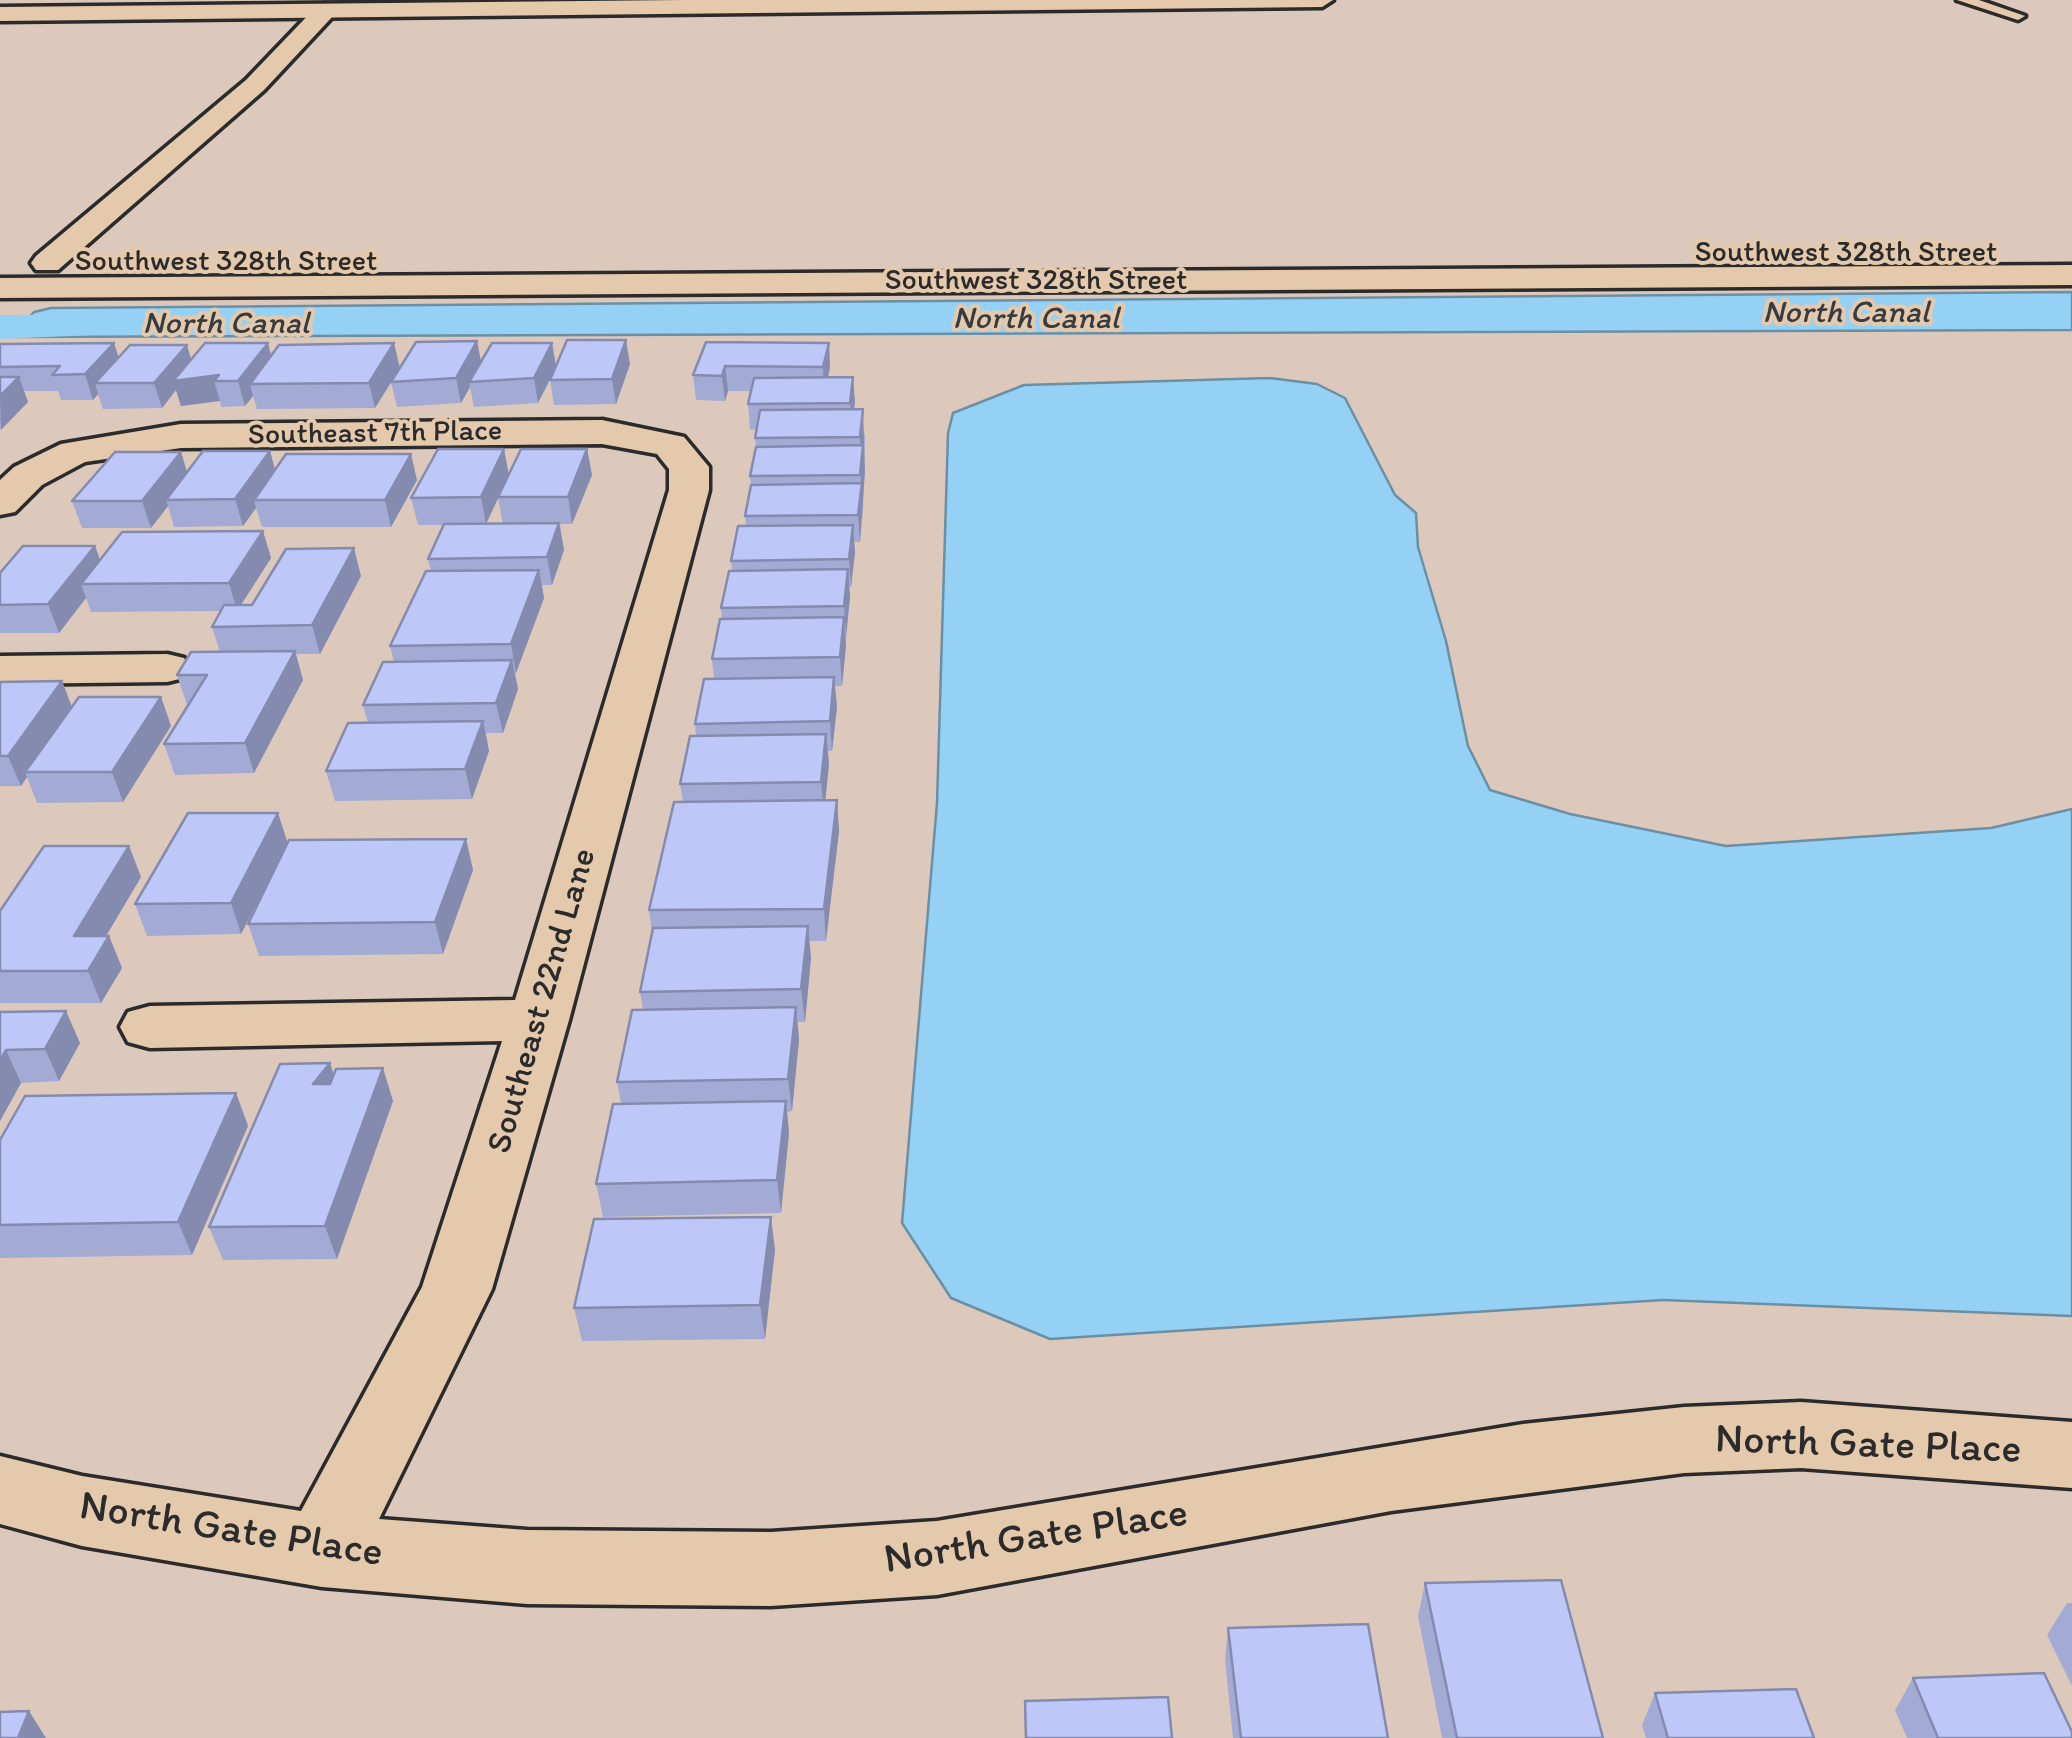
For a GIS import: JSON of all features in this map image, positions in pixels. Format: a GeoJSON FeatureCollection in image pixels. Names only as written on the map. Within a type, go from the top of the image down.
{"type":"FeatureCollection","features":[{"type":"Feature","properties":{"kind":"street"},"geometry":{"type":"LineString","coordinates":[[0,4],[646,0]]}},
{"type":"Feature","properties":{"kind":"street"},"geometry":{"type":"LineString","coordinates":[[0,14],[1322,0]]}},
{"type":"Feature","properties":{"kind":"street"},"geometry":{"type":"LineString","coordinates":[[48,264],[254,85],[325,11]]}},
{"type":"Feature","properties":{"kind":"street","name":"Southwest 328th Street"},"geometry":{"type":"LineString","coordinates":[[0,264],[2072,252]]}},
{"type":"Feature","properties":{"kind":"street","name":"Southwest 328th Street"},"geometry":{"type":"LineString","coordinates":[[0,288],[2072,275]]}},
{"type":"Feature","properties":{"kind":"street","name":"Southeast 7th Place"},"geometry":{"type":"LineString","coordinates":[[0,503],[42,466],[90,447],[157,437],[579,432],[660,441]]}},
{"type":"Feature","properties":{"kind":"street","name":"Southeast 22nd Lane"},"geometry":{"type":"LineString","coordinates":[[322,1551],[457,1289],[539,1020],[688,490],[685,458],[660,441]]}},
{"type":"Feature","properties":{"kind":"street"},"geometry":{"type":"LineString","coordinates":[[0,670],[167,668]]}},
{"type":"Feature","properties":{"kind":"street"},"geometry":{"type":"LineString","coordinates":[[150,1027],[539,1020]]}},
{"type":"Feature","properties":{"kind":"street","name":"North Gate Place"},"geometry":{"type":"LineString","coordinates":[[0,1490],[100,1514],[322,1551],[613,1570],[851,1565],[937,1558],[1523,1457],[1684,1440],[1801,1435],[2072,1456]]}},
{"type":"Feature","properties":{"kind":"lane"},"geometry":{"type":"LineString","coordinates":[[1964,0],[2018,16]]}},
{"type":"Feature","properties":{"kind":"water","name":"North Canal"},"geometry":{"type":"Polygon","coordinates":[[[2072,292],[2072,330],[10,337],[34,312],[51,308],[2072,292]]]}},
{"type":"Feature","properties":{"kind":"water"},"geometry":{"type":"Polygon","coordinates":[[[1270,378],[1317,384],[1345,398],[1395,495],[1416,513],[1418,547],[1446,641],[1468,746],[1490,790],[1570,814],[1726,846],[1991,828],[2072,809],[2072,1316],[1663,1300],[1050,1339],[951,1298],[902,1223],[937,803],[948,433],[953,413],[1024,385],[1270,378]]]}},
{"type":"Feature","properties":{"kind":"building"},"geometry":{"type":"Polygon","coordinates":[[[567,340],[626,340],[612,379],[550,380],[567,340]]]}},
{"type":"Feature","properties":{"kind":"building"},"geometry":{"type":"Polygon","coordinates":[[[477,341],[456,378],[391,382],[416,342],[477,341]]]}},
{"type":"Feature","properties":{"kind":"building"},"geometry":{"type":"Polygon","coordinates":[[[706,342],[829,343],[823,367],[725,366],[722,376],[693,375],[706,342]]]}},
{"type":"Feature","properties":{"kind":"building"},"geometry":{"type":"Polygon","coordinates":[[[114,343],[85,374],[52,375],[60,366],[0,367],[0,344],[114,343]]]}},
{"type":"Feature","properties":{"kind":"building"},"geometry":{"type":"Polygon","coordinates":[[[205,343],[268,343],[238,381],[214,381],[219,375],[173,381],[205,343]]]}},
{"type":"Feature","properties":{"kind":"building"},"geometry":{"type":"Polygon","coordinates":[[[394,343],[369,383],[250,384],[279,345],[394,343]]]}},
{"type":"Feature","properties":{"kind":"building"},"geometry":{"type":"Polygon","coordinates":[[[492,343],[552,343],[534,378],[469,382],[492,343]]]}},
{"type":"Feature","properties":{"kind":"building"},"geometry":{"type":"Polygon","coordinates":[[[130,345],[187,345],[154,383],[95,383],[130,345]]]}},
{"type":"Feature","properties":{"kind":"building"},"geometry":{"type":"Polygon","coordinates":[[[0,377],[19,377],[0,396],[0,377]]]}},
{"type":"Feature","properties":{"kind":"building"},"geometry":{"type":"Polygon","coordinates":[[[853,377],[850,403],[748,404],[754,378],[853,377]]]}},
{"type":"Feature","properties":{"kind":"building"},"geometry":{"type":"Polygon","coordinates":[[[863,409],[860,437],[755,438],[760,410],[863,409]]]}},
{"type":"Feature","properties":{"kind":"building"},"geometry":{"type":"Polygon","coordinates":[[[863,445],[860,475],[750,476],[756,447],[863,445]]]}},
{"type":"Feature","properties":{"kind":"building"},"geometry":{"type":"Polygon","coordinates":[[[438,449],[504,449],[481,497],[411,498],[438,449]]]}},
{"type":"Feature","properties":{"kind":"building"},"geometry":{"type":"Polygon","coordinates":[[[521,449],[587,449],[568,497],[498,497],[521,449]]]}},
{"type":"Feature","properties":{"kind":"building"},"geometry":{"type":"Polygon","coordinates":[[[203,451],[270,451],[235,499],[166,500],[203,451]]]}},
{"type":"Feature","properties":{"kind":"building"},"geometry":{"type":"Polygon","coordinates":[[[115,452],[181,452],[142,501],[72,501],[115,452]]]}},
{"type":"Feature","properties":{"kind":"building"},"geometry":{"type":"Polygon","coordinates":[[[286,454],[411,454],[385,500],[254,500],[286,454]]]}},
{"type":"Feature","properties":{"kind":"building"},"geometry":{"type":"Polygon","coordinates":[[[862,483],[858,515],[745,516],[751,485],[862,483]]]}},
{"type":"Feature","properties":{"kind":"building"},"geometry":{"type":"Polygon","coordinates":[[[559,523],[547,557],[428,559],[444,524],[559,523]]]}},
{"type":"Feature","properties":{"kind":"building"},"geometry":{"type":"Polygon","coordinates":[[[853,525],[849,559],[731,561],[738,526],[853,525]]]}},
{"type":"Feature","properties":{"kind":"building"},"geometry":{"type":"Polygon","coordinates":[[[263,531],[229,583],[81,584],[122,532],[263,531]]]}},
{"type":"Feature","properties":{"kind":"building"},"geometry":{"type":"Polygon","coordinates":[[[23,546],[95,546],[48,604],[0,605],[0,573],[23,546]]]}},
{"type":"Feature","properties":{"kind":"building"},"geometry":{"type":"Polygon","coordinates":[[[354,548],[312,625],[212,627],[224,605],[252,605],[286,549],[354,548]]]}},
{"type":"Feature","properties":{"kind":"building"},"geometry":{"type":"Polygon","coordinates":[[[848,569],[844,606],[721,608],[729,571],[848,569]]]}},
{"type":"Feature","properties":{"kind":"building"},"geometry":{"type":"Polygon","coordinates":[[[539,570],[511,644],[390,646],[426,571],[539,570]]]}},
{"type":"Feature","properties":{"kind":"building"},"geometry":{"type":"Polygon","coordinates":[[[844,617],[840,657],[712,659],[720,619],[844,617]]]}},
{"type":"Feature","properties":{"kind":"building"},"geometry":{"type":"Polygon","coordinates":[[[295,651],[245,743],[164,744],[207,675],[177,675],[191,652],[295,651]]]}},
{"type":"Feature","properties":{"kind":"building"},"geometry":{"type":"Polygon","coordinates":[[[512,660],[496,703],[363,705],[383,662],[512,660]]]}},
{"type":"Feature","properties":{"kind":"building"},"geometry":{"type":"Polygon","coordinates":[[[834,677],[830,721],[695,724],[704,679],[834,677]]]}},
{"type":"Feature","properties":{"kind":"building"},"geometry":{"type":"Polygon","coordinates":[[[62,681],[8,756],[0,756],[0,682],[62,681]]]}},
{"type":"Feature","properties":{"kind":"building"},"geometry":{"type":"Polygon","coordinates":[[[79,697],[161,697],[112,772],[25,772],[79,697]]]}},
{"type":"Feature","properties":{"kind":"building"},"geometry":{"type":"Polygon","coordinates":[[[483,721],[465,769],[326,771],[348,723],[483,721]]]}},
{"type":"Feature","properties":{"kind":"building"},"geometry":{"type":"Polygon","coordinates":[[[826,734],[821,782],[680,784],[690,736],[826,734]]]}},
{"type":"Feature","properties":{"kind":"building"},"geometry":{"type":"Polygon","coordinates":[[[837,800],[824,909],[649,910],[674,802],[837,800]]]}},
{"type":"Feature","properties":{"kind":"building"},"geometry":{"type":"Polygon","coordinates":[[[188,813],[278,813],[231,903],[135,904],[188,813]]]}},
{"type":"Feature","properties":{"kind":"building"},"geometry":{"type":"Polygon","coordinates":[[[466,839],[435,922],[248,924],[289,840],[466,839]]]}},
{"type":"Feature","properties":{"kind":"building"},"geometry":{"type":"Polygon","coordinates":[[[44,846],[129,846],[74,936],[109,936],[88,971],[0,971],[0,911],[44,846]]]}},
{"type":"Feature","properties":{"kind":"building"},"geometry":{"type":"Polygon","coordinates":[[[808,926],[801,989],[640,992],[653,928],[808,926]]]}},
{"type":"Feature","properties":{"kind":"building"},"geometry":{"type":"Polygon","coordinates":[[[796,1007],[788,1079],[617,1082],[632,1010],[796,1007]]]}},
{"type":"Feature","properties":{"kind":"building"},"geometry":{"type":"Polygon","coordinates":[[[66,1011],[45,1049],[6,1050],[0,1061],[0,1012],[66,1011]]]}},
{"type":"Feature","properties":{"kind":"building"},"geometry":{"type":"Polygon","coordinates":[[[330,1063],[313,1084],[330,1084],[336,1069],[383,1068],[325,1226],[209,1227],[280,1064],[330,1063]]]}},
{"type":"Feature","properties":{"kind":"building"},"geometry":{"type":"Polygon","coordinates":[[[236,1093],[178,1222],[0,1225],[0,1140],[25,1096],[236,1093]]]}},
{"type":"Feature","properties":{"kind":"building"},"geometry":{"type":"Polygon","coordinates":[[[786,1101],[777,1180],[596,1184],[613,1104],[786,1101]]]}},
{"type":"Feature","properties":{"kind":"building"},"geometry":{"type":"Polygon","coordinates":[[[771,1217],[760,1305],[574,1308],[594,1219],[771,1217]]]}},
{"type":"Feature","properties":{"kind":"building"},"geometry":{"type":"Polygon","coordinates":[[[1561,1580],[1603,1738],[1457,1738],[1425,1583],[1561,1580]]]}},
{"type":"Feature","properties":{"kind":"building"},"geometry":{"type":"Polygon","coordinates":[[[1368,1624],[1388,1738],[1241,1738],[1228,1628],[1368,1624]]]}},
{"type":"Feature","properties":{"kind":"building"},"geometry":{"type":"Polygon","coordinates":[[[2044,1673],[2072,1738],[1938,1738],[1913,1678],[2044,1673]]]}},
{"type":"Feature","properties":{"kind":"building"},"geometry":{"type":"Polygon","coordinates":[[[1796,1689],[1814,1738],[1668,1738],[1655,1693],[1796,1689]]]}},
{"type":"Feature","properties":{"kind":"building"},"geometry":{"type":"Polygon","coordinates":[[[1168,1697],[1172,1738],[1026,1738],[1025,1701],[1168,1697]]]}},
{"type":"Feature","properties":{"kind":"building"},"geometry":{"type":"Polygon","coordinates":[[[29,1711],[18,1738],[0,1738],[0,1712],[29,1711]]]}},
{"type":"Feature","properties":{"kind":"waterway","name":"North Canal"},"geometry":{"type":"LineString","coordinates":[[0,327],[105,326]]}}]}
